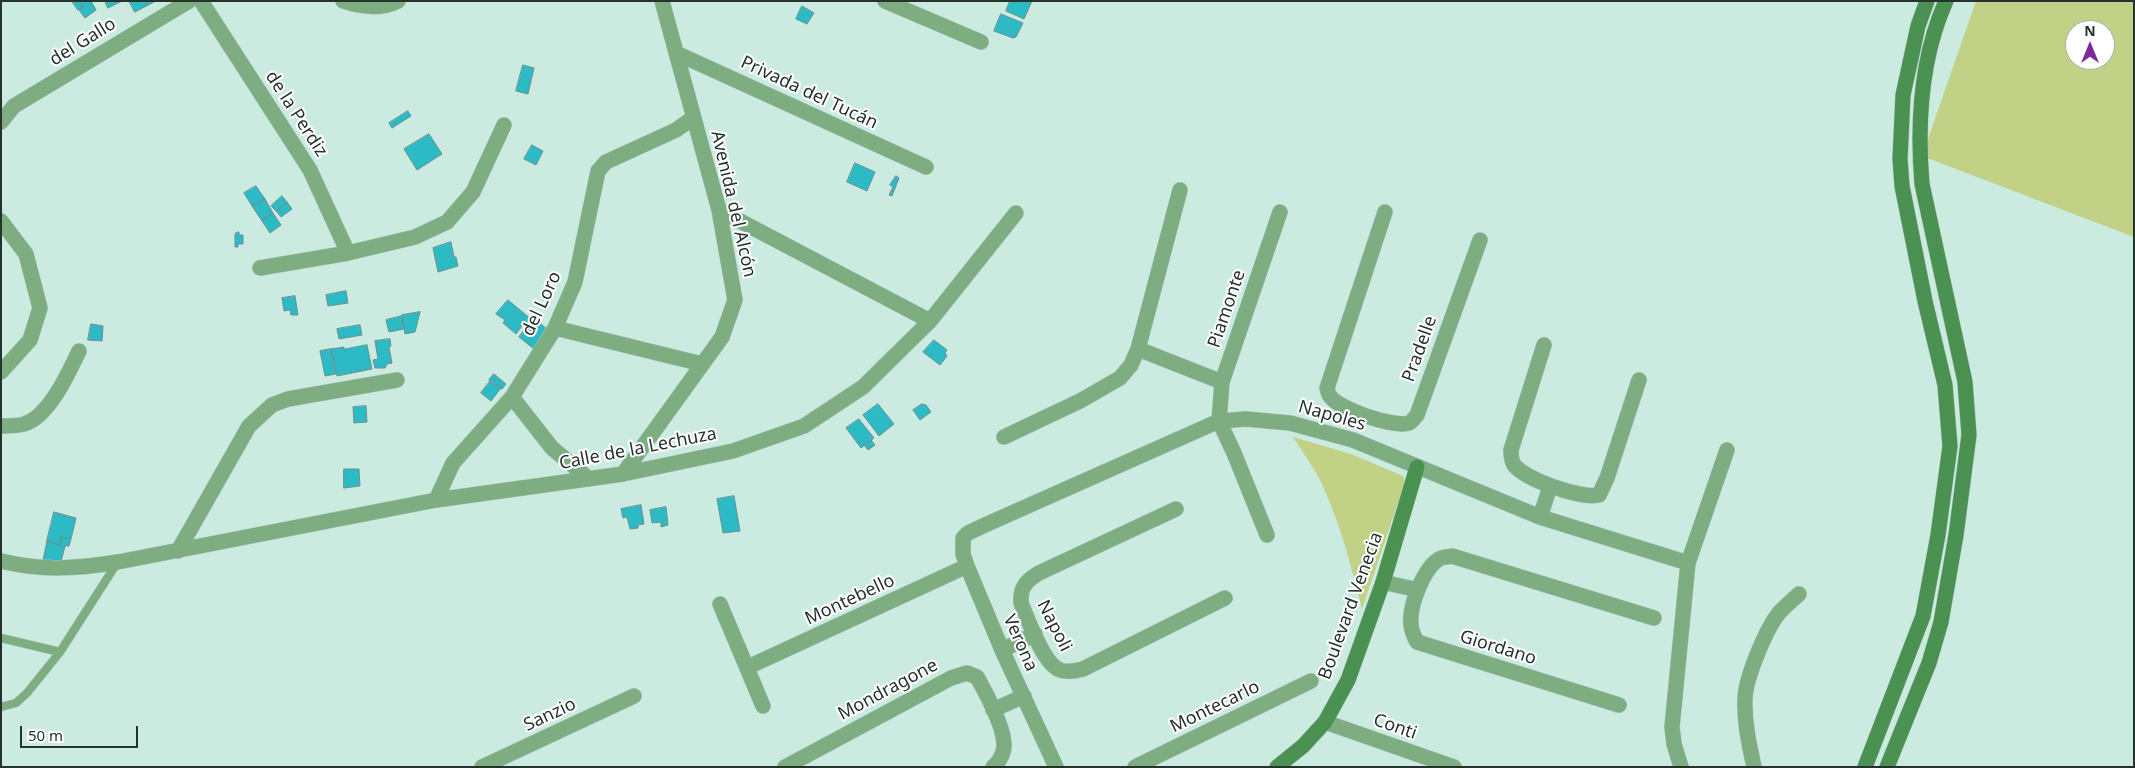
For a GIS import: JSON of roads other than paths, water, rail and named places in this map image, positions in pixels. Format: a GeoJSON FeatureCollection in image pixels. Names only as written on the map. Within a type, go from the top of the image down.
{"type":"FeatureCollection","features":[{"type":"Feature","properties":{"kind":"main road"},"geometry":{"type":"LineString","coordinates":[[1865,767],[1910,656],[1923,616],[1938,535],[1950,446],[1945,385],[1904,195],[1900,159],[1903,95],[1918,26],[1927,3],[1944,7],[1922,96],[1920,158],[1922,184],[1964,382],[1969,435],[1955,543],[1941,622],[1929,662],[1886,767]]}},
{"type":"Feature","properties":{"kind":"main road","name":"Boulevard Venecia"},"geometry":{"type":"LineString","coordinates":[[1277,767],[1303,746],[1325,722],[1348,680],[1383,582],[1416,467]]}},
{"type":"Feature","properties":{"kind":"street","name":"del Gallo"},"geometry":{"type":"LineString","coordinates":[[1,122],[14,106],[189,1]]}},
{"type":"Feature","properties":{"kind":"street","name":"de la Perdiz"},"geometry":{"type":"LineString","coordinates":[[201,1],[310,170],[348,252]]}},
{"type":"Feature","properties":{"kind":"street"},"geometry":{"type":"LineString","coordinates":[[343,1],[362,7],[389,6],[398,1]]}},
{"type":"Feature","properties":{"kind":"street","name":"Avenida del Alcón"},"geometry":{"type":"LineString","coordinates":[[622,474],[722,337],[735,300],[719,210],[662,1]]}},
{"type":"Feature","properties":{"kind":"street"},"geometry":{"type":"LineString","coordinates":[[885,1],[980,42]]}},
{"type":"Feature","properties":{"kind":"street","name":"Privada del Tucán"},"geometry":{"type":"LineString","coordinates":[[676,53],[926,167]]}},
{"type":"Feature","properties":{"kind":"street","name":"del Loro"},"geometry":{"type":"LineString","coordinates":[[436,500],[453,463],[512,397],[555,328],[575,282],[598,171],[606,162],[676,130],[693,118]]}},
{"type":"Feature","properties":{"kind":"street"},"geometry":{"type":"LineString","coordinates":[[260,268],[416,237],[447,222],[473,192],[504,125]]}},
{"type":"Feature","properties":{"kind":"street"},"geometry":{"type":"LineString","coordinates":[[1004,437],[1080,401],[1112,383],[1120,378],[1131,365],[1138,349],[1180,190]]}},
{"type":"Feature","properties":{"kind":"street"},"geometry":{"type":"LineString","coordinates":[[719,210],[930,321]]}},
{"type":"Feature","properties":{"kind":"street","name":"Piamonte"},"geometry":{"type":"LineString","coordinates":[[1219,422],[1222,382],[1280,212]]}},
{"type":"Feature","properties":{"kind":"street","name":"Pradelle"},"geometry":{"type":"LineString","coordinates":[[1385,212],[1328,388],[1330,396],[1363,416],[1403,424],[1411,422],[1417,415],[1480,240]]}},
{"type":"Feature","properties":{"kind":"street","name":"Calle de la Lechuza"},"geometry":{"type":"LineString","coordinates":[[1,561],[35,568],[80,568],[178,551],[436,500],[622,474],[733,451],[804,426],[863,387],[930,321],[1016,213]]}},
{"type":"Feature","properties":{"kind":"street"},"geometry":{"type":"LineString","coordinates":[[1,222],[26,254],[40,308],[30,340],[1,372]]}},
{"type":"Feature","properties":{"kind":"street"},"geometry":{"type":"LineString","coordinates":[[555,328],[702,364]]}},
{"type":"Feature","properties":{"kind":"street"},"geometry":{"type":"LineString","coordinates":[[1544,345],[1511,450],[1511,458],[1515,466],[1550,487],[1591,497],[1599,495],[1607,478],[1639,380]]}},
{"type":"Feature","properties":{"kind":"street"},"geometry":{"type":"LineString","coordinates":[[1138,349],[1222,382]]}},
{"type":"Feature","properties":{"kind":"street"},"geometry":{"type":"LineString","coordinates":[[1,426],[26,424],[41,414],[64,383],[79,351]]}},
{"type":"Feature","properties":{"kind":"street"},"geometry":{"type":"LineString","coordinates":[[178,551],[249,426],[272,405],[288,399],[397,380]]}},
{"type":"Feature","properties":{"kind":"street"},"geometry":{"type":"LineString","coordinates":[[512,397],[552,448],[589,479]]}},
{"type":"Feature","properties":{"kind":"street"},"geometry":{"type":"LineString","coordinates":[[1354,440],[1363,416]]}},
{"type":"Feature","properties":{"kind":"street","name":"Napoles"},"geometry":{"type":"LineString","coordinates":[[968,533],[1219,422],[1246,419],[1290,423],[1354,440],[1540,517],[1688,563]]}},
{"type":"Feature","properties":{"kind":"street"},"geometry":{"type":"LineString","coordinates":[[1219,422],[1234,453],[1267,535]]}},
{"type":"Feature","properties":{"kind":"street"},"geometry":{"type":"LineString","coordinates":[[1681,767],[1674,744],[1672,727],[1688,563],[1727,450]]}},
{"type":"Feature","properties":{"kind":"street"},"geometry":{"type":"LineString","coordinates":[[1540,517],[1550,487]]}},
{"type":"Feature","properties":{"kind":"street","name":"Napoli"},"geometry":{"type":"LineString","coordinates":[[1176,509],[1029,579],[1020,593],[1021,602],[1035,634],[1054,667],[1061,671],[1073,671],[1096,663],[1225,598]]}},
{"type":"Feature","properties":{"kind":"street","name":"Verona"},"geometry":{"type":"LineString","coordinates":[[968,533],[963,538],[962,545],[967,566],[1002,650],[1056,767]]}},
{"type":"Feature","properties":{"kind":"street","name":"Giordano"},"geometry":{"type":"LineString","coordinates":[[1619,705],[1418,642],[1412,634],[1410,624],[1418,590],[1425,575],[1434,563],[1442,558],[1452,556],[1654,618]]}},
{"type":"Feature","properties":{"kind":"street","name":"Montebello"},"geometry":{"type":"LineString","coordinates":[[748,668],[967,566]]}},
{"type":"Feature","properties":{"kind":"street"},"geometry":{"type":"LineString","coordinates":[[1383,582],[1418,590]]}},
{"type":"Feature","properties":{"kind":"street"},"geometry":{"type":"LineString","coordinates":[[1754,767],[1746,722],[1745,697],[1753,666],[1769,628],[1780,612],[1799,594]]}},
{"type":"Feature","properties":{"kind":"street"},"geometry":{"type":"LineString","coordinates":[[720,604],[763,706]]}},
{"type":"Feature","properties":{"kind":"street"},"geometry":{"type":"LineString","coordinates":[[1002,650],[1035,634]]}},
{"type":"Feature","properties":{"kind":"street","name":"Mondragone"},"geometry":{"type":"LineString","coordinates":[[785,767],[960,674],[972,674],[978,677],[993,710]]}},
{"type":"Feature","properties":{"kind":"street","name":"Montecarlo"},"geometry":{"type":"LineString","coordinates":[[1135,767],[1311,681]]}},
{"type":"Feature","properties":{"kind":"street","name":"Sanzio"},"geometry":{"type":"LineString","coordinates":[[482,767],[634,696]]}},
{"type":"Feature","properties":{"kind":"street"},"geometry":{"type":"LineString","coordinates":[[993,767],[999,762],[1004,746],[1002,734],[993,710],[1024,696]]}},
{"type":"Feature","properties":{"kind":"street","name":"Conti"},"geometry":{"type":"LineString","coordinates":[[1325,722],[1454,767]]}},
{"type":"Feature","properties":{"kind":"lane"},"geometry":{"type":"LineString","coordinates":[[1,708],[16,703],[27,693],[60,652],[118,562]]}},
{"type":"Feature","properties":{"kind":"lane"},"geometry":{"type":"LineString","coordinates":[[1,638],[60,652]]}}]}
